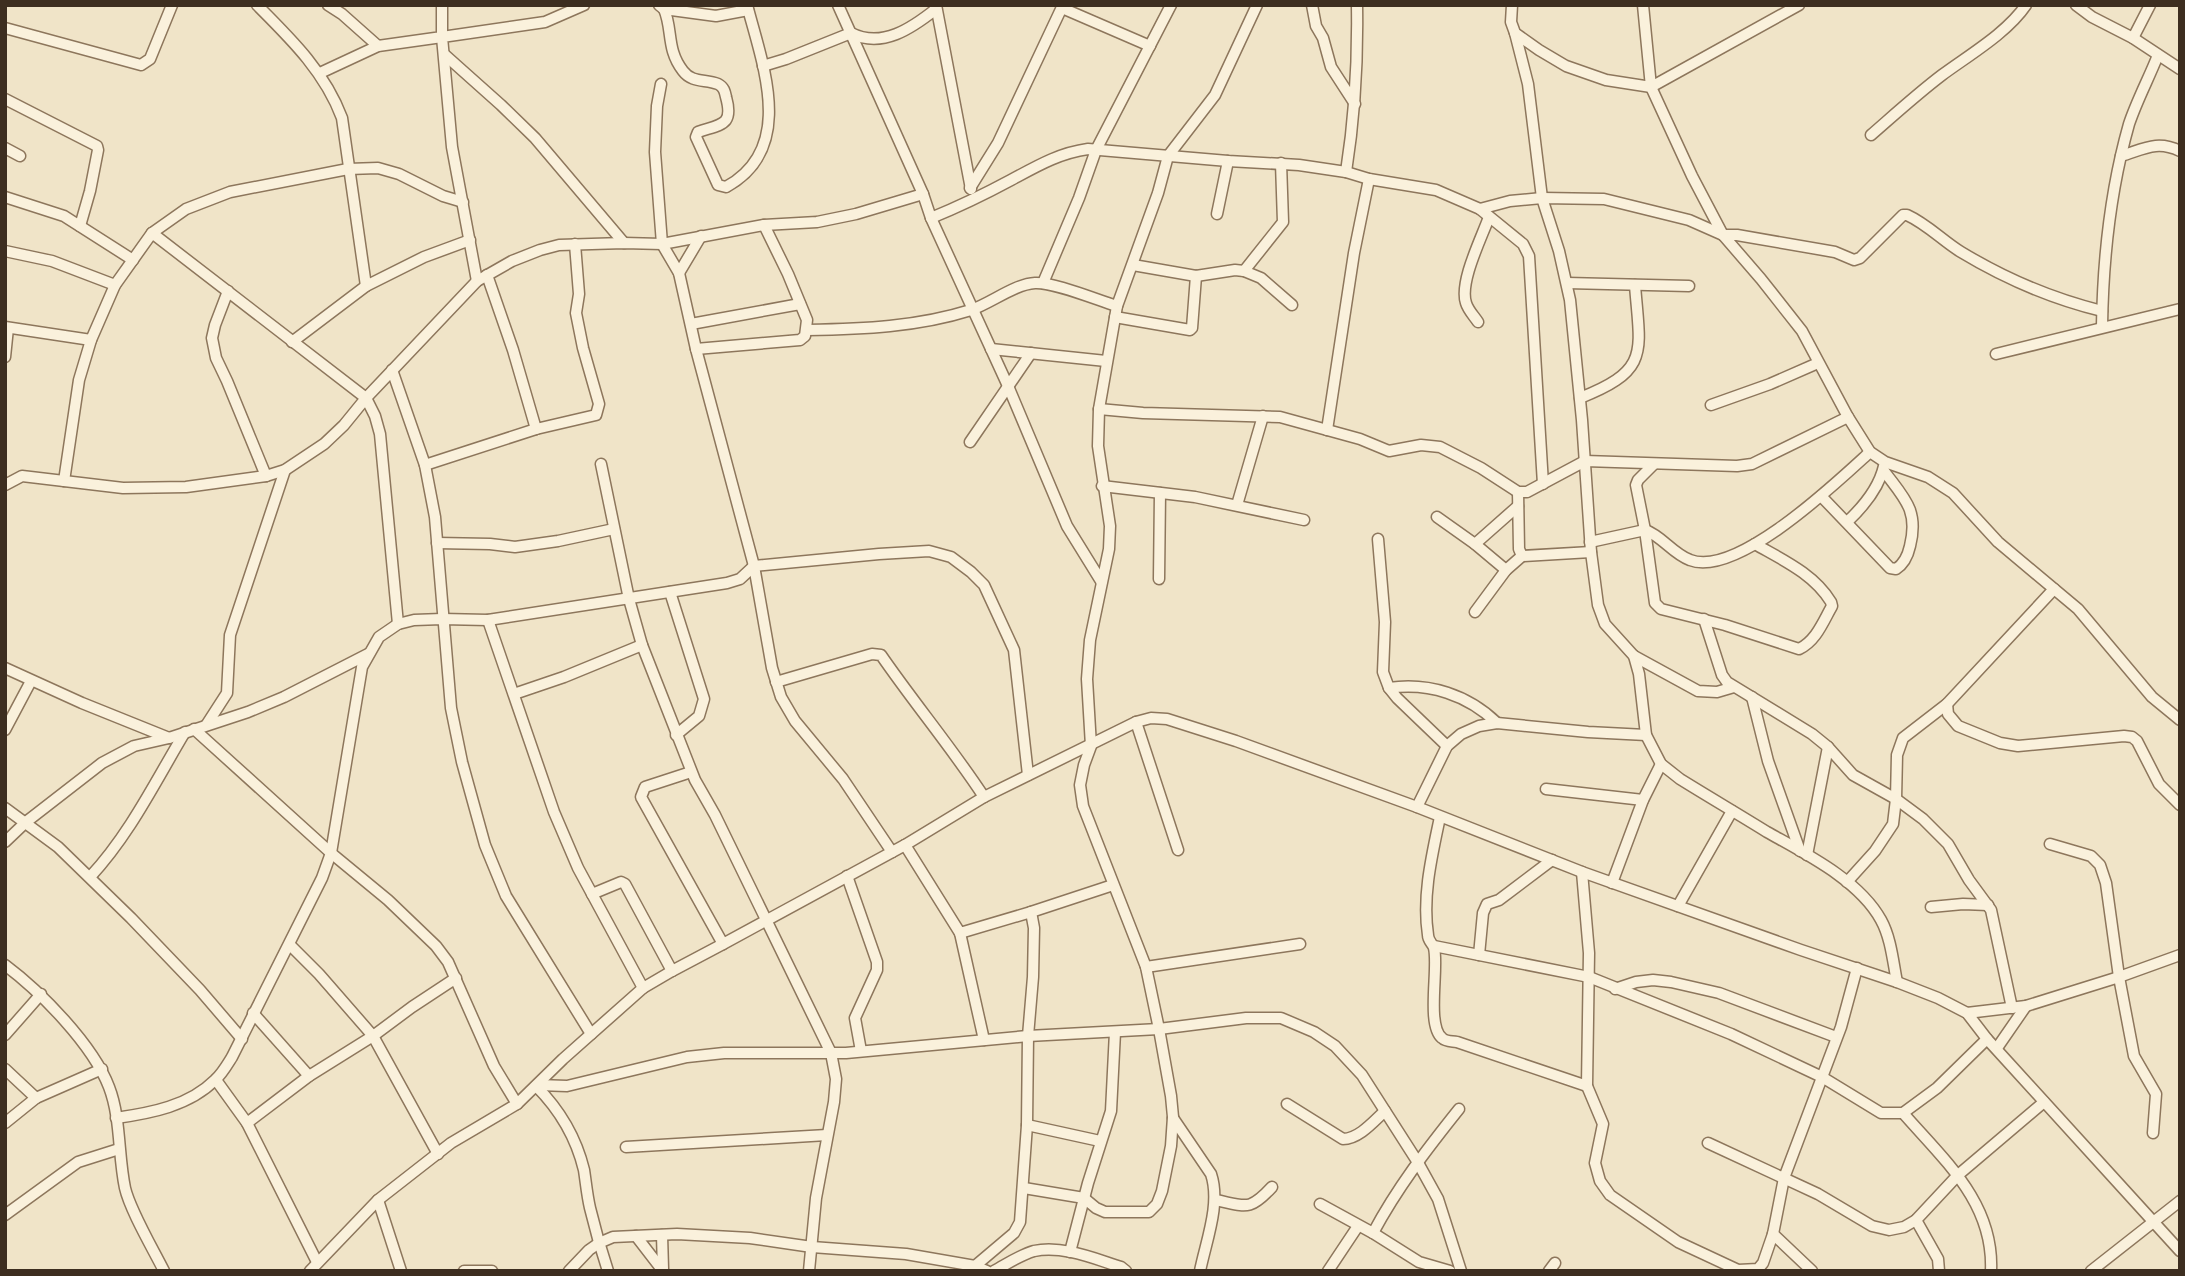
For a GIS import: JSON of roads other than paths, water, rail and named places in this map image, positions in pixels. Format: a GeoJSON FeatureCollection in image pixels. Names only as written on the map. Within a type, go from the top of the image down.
{"type":"FeatureCollection","features":[{"type":"Feature","properties":{"kind":"street"},"geometry":{"type":"LineString","coordinates":[[5,28],[141,65],[150,59],[172,5]]}},
{"type":"Feature","properties":{"kind":"street"},"geometry":{"type":"LineString","coordinates":[[257,5],[320,74],[334,97],[342,118],[366,286]]}},
{"type":"Feature","properties":{"kind":"street"},"geometry":{"type":"LineString","coordinates":[[328,5],[378,46]]}},
{"type":"Feature","properties":{"kind":"street"},"geometry":{"type":"LineString","coordinates":[[442,5],[442,37],[452,148],[477,281]]}},
{"type":"Feature","properties":{"kind":"street"},"geometry":{"type":"LineString","coordinates":[[320,74],[378,46],[545,22],[584,5]]}},
{"type":"Feature","properties":{"kind":"street"},"geometry":{"type":"LineString","coordinates":[[838,5],[1008,386],[1067,526],[1101,581]]}},
{"type":"Feature","properties":{"kind":"street"},"geometry":{"type":"LineString","coordinates":[[1043,283],[1084,186],[1096,150],[1171,5]]}},
{"type":"Feature","properties":{"kind":"street"},"geometry":{"type":"LineString","coordinates":[[1024,1188],[1084,1198],[1105,1212],[1149,1212],[1154,1209],[1162,1191],[1171,1146],[1173,1117],[1146,967],[1083,806],[1080,785],[1091,746],[1087,679],[1090,640],[1109,550],[1110,526],[1098,446],[1099,409],[1116,312],[1158,193],[1168,156],[1215,95],[1257,5]]}},
{"type":"Feature","properties":{"kind":"street"},"geometry":{"type":"LineString","coordinates":[[1312,5],[1316,26],[1323,38],[1331,67],[1355,104]]}},
{"type":"Feature","properties":{"kind":"street"},"geometry":{"type":"LineString","coordinates":[[1346,172],[1358,64],[1357,5]]}},
{"type":"Feature","properties":{"kind":"street"},"geometry":{"type":"LineString","coordinates":[[1512,5],[1511,22],[1528,83],[1542,198],[1567,283],[1580,398],[1590,547],[1598,605],[1605,624],[1634,656],[1698,691],[1717,692],[1734,687]]}},
{"type":"Feature","properties":{"kind":"street"},"geometry":{"type":"LineString","coordinates":[[1643,5],[1651,87],[1723,235],[1802,331],[1848,417],[1870,452],[1884,467],[1913,515],[1914,529],[1909,552],[1901,566],[1890,568],[1821,496]]}},
{"type":"Feature","properties":{"kind":"street"},"geometry":{"type":"LineString","coordinates":[[1515,33],[1566,65],[1606,80],[1651,87],[1798,5]]}},
{"type":"Feature","properties":{"kind":"street"},"geometry":{"type":"LineString","coordinates":[[1871,135],[1941,76],[1982,47],[2021,13],[2026,5]]}},
{"type":"Feature","properties":{"kind":"street"},"geometry":{"type":"LineString","coordinates":[[2076,5],[2180,69]]}},
{"type":"Feature","properties":{"kind":"street"},"geometry":{"type":"LineString","coordinates":[[2133,38],[2150,5]]}},
{"type":"Feature","properties":{"kind":"street"},"geometry":{"type":"LineString","coordinates":[[972,194],[1062,6],[1150,46]]}},
{"type":"Feature","properties":{"kind":"street"},"geometry":{"type":"LineString","coordinates":[[661,7],[716,16],[748,8],[770,107],[761,154],[751,170],[736,182],[722,187],[718,185],[696,137],[698,132],[724,123],[728,118],[730,110],[724,89],[691,79],[683,71],[669,45],[666,15],[661,7]]}},
{"type":"Feature","properties":{"kind":"street"},"geometry":{"type":"LineString","coordinates":[[763,66],[850,33],[874,40],[893,36],[914,26],[936,7],[972,194]]}},
{"type":"Feature","properties":{"kind":"street"},"geometry":{"type":"LineString","coordinates":[[444,55],[535,138],[624,243]]}},
{"type":"Feature","properties":{"kind":"street"},"geometry":{"type":"LineString","coordinates":[[2102,327],[2105,250],[2113,188],[2138,98],[2158,55]]}},
{"type":"Feature","properties":{"kind":"street"},"geometry":{"type":"LineString","coordinates":[[661,84],[655,152],[662,244],[679,273],[696,349],[754,566],[776,682],[794,721],[843,779],[892,852]]}},
{"type":"Feature","properties":{"kind":"street"},"geometry":{"type":"LineString","coordinates":[[5,99],[97,146],[90,191],[80,226]]}},
{"type":"Feature","properties":{"kind":"street"},"geometry":{"type":"LineString","coordinates":[[2121,156],[2156,144],[2167,145],[2180,151]]}},
{"type":"Feature","properties":{"kind":"street"},"geometry":{"type":"LineString","coordinates":[[5,148],[20,156]]}},
{"type":"Feature","properties":{"kind":"street"},"geometry":{"type":"LineString","coordinates":[[931,218],[972,194],[1052,158],[1076,151],[1096,150],[1281,163],[1346,172],[1369,179],[1436,190],[1480,209],[1523,243],[1529,256],[1543,484]]}},
{"type":"Feature","properties":{"kind":"street"},"geometry":{"type":"LineString","coordinates":[[1217,214],[1228,161]]}},
{"type":"Feature","properties":{"kind":"street"},"geometry":{"type":"LineString","coordinates":[[1244,271],[1283,222],[1281,163]]}},
{"type":"Feature","properties":{"kind":"street"},"geometry":{"type":"LineString","coordinates":[[64,481],[79,380],[90,340],[115,285],[152,233],[186,209],[230,192],[348,169],[378,168],[463,202]]}},
{"type":"Feature","properties":{"kind":"street"},"geometry":{"type":"LineString","coordinates":[[1328,429],[1354,253],[1369,179]]}},
{"type":"Feature","properties":{"kind":"street"},"geometry":{"type":"LineString","coordinates":[[5,475],[123,488],[173,487],[266,476],[285,470],[324,444],[477,281],[512,261],[540,250],[575,244],[662,244],[764,225],[817,222],[856,214],[923,194]]}},
{"type":"Feature","properties":{"kind":"street"},"geometry":{"type":"LineString","coordinates":[[5,197],[64,216],[133,260]]}},
{"type":"Feature","properties":{"kind":"street"},"geometry":{"type":"LineString","coordinates":[[1480,209],[1510,201],[1542,198],[1565,197],[1617,202],[1689,220],[1723,235],[1737,235],[1835,252],[1854,261],[1903,215],[1908,215],[1978,262],[2047,294],[2102,311]]}},
{"type":"Feature","properties":{"kind":"street"},"geometry":{"type":"LineString","coordinates":[[1478,322],[1466,305],[1464,292],[1466,279],[1489,217]]}},
{"type":"Feature","properties":{"kind":"street"},"geometry":{"type":"LineString","coordinates":[[696,349],[800,340],[805,336],[807,320],[764,225]]}},
{"type":"Feature","properties":{"kind":"street"},"geometry":{"type":"LineString","coordinates":[[152,233],[366,398],[376,416],[380,434],[398,624]]}},
{"type":"Feature","properties":{"kind":"street"},"geometry":{"type":"LineString","coordinates":[[679,273],[701,236]]}},
{"type":"Feature","properties":{"kind":"street"},"geometry":{"type":"LineString","coordinates":[[292,342],[366,286],[425,257],[470,240]]}},
{"type":"Feature","properties":{"kind":"street"},"geometry":{"type":"LineString","coordinates":[[425,465],[536,429],[593,417],[599,411],[576,313],[579,295],[575,244]]}},
{"type":"Feature","properties":{"kind":"street"},"geometry":{"type":"LineString","coordinates":[[5,251],[52,261],[115,285]]}},
{"type":"Feature","properties":{"kind":"street"},"geometry":{"type":"LineString","coordinates":[[1132,265],[1196,276],[1244,271],[1261,278],[1292,305]]}},
{"type":"Feature","properties":{"kind":"street"},"geometry":{"type":"LineString","coordinates":[[487,275],[536,429]]}},
{"type":"Feature","properties":{"kind":"street"},"geometry":{"type":"LineString","coordinates":[[807,330],[890,327],[933,320],[973,309],[1028,284],[1043,283],[1116,312],[1189,330],[1192,328],[1194,314],[1196,276]]}},
{"type":"Feature","properties":{"kind":"street"},"geometry":{"type":"LineString","coordinates":[[1567,283],[1689,286]]}},
{"type":"Feature","properties":{"kind":"street"},"geometry":{"type":"LineString","coordinates":[[1580,398],[1617,381],[1636,359],[1639,345],[1635,285]]}},
{"type":"Feature","properties":{"kind":"street"},"geometry":{"type":"LineString","coordinates":[[228,291],[212,338],[216,358],[266,476]]}},
{"type":"Feature","properties":{"kind":"street"},"geometry":{"type":"LineString","coordinates":[[691,324],[800,304]]}},
{"type":"Feature","properties":{"kind":"street"},"geometry":{"type":"LineString","coordinates":[[1996,354],[2180,309]]}},
{"type":"Feature","properties":{"kind":"street"},"geometry":{"type":"LineString","coordinates":[[5,357],[7,327],[90,340]]}},
{"type":"Feature","properties":{"kind":"street"},"geometry":{"type":"LineString","coordinates":[[991,349],[1106,361]]}},
{"type":"Feature","properties":{"kind":"street"},"geometry":{"type":"LineString","coordinates":[[970,442],[1031,353]]}},
{"type":"Feature","properties":{"kind":"street"},"geometry":{"type":"LineString","coordinates":[[1711,405],[1818,363]]}},
{"type":"Feature","properties":{"kind":"street"},"geometry":{"type":"LineString","coordinates":[[392,370],[425,465],[435,517],[451,708],[462,762],[485,845],[506,896],[591,1034]]}},
{"type":"Feature","properties":{"kind":"street"},"geometry":{"type":"LineString","coordinates":[[1099,409],[1156,414],[1263,416],[1328,429],[1394,452],[1421,445],[1440,447],[1481,468],[1518,492],[1527,492],[1585,461],[1737,466],[1752,464],[1848,417]]}},
{"type":"Feature","properties":{"kind":"street"},"geometry":{"type":"LineString","coordinates":[[1237,505],[1263,416]]}},
{"type":"Feature","properties":{"kind":"street"},"geometry":{"type":"LineString","coordinates":[[1475,612],[1506,570],[1522,556],[1590,547],[1645,530],[1691,561],[1719,560],[1755,544],[1802,513],[1870,452]]}},
{"type":"Feature","properties":{"kind":"street"},"geometry":{"type":"LineString","coordinates":[[601,464],[629,599],[642,645],[676,735],[691,772],[831,1053],[835,1079],[834,1102],[816,1198],[809,1271]]}},
{"type":"Feature","properties":{"kind":"street"},"geometry":{"type":"LineString","coordinates":[[1654,464],[1636,485],[1655,603],[1661,609],[1704,619],[1799,649],[1812,641],[1832,606],[1829,598],[1809,577],[1783,558],[1755,544]]}},
{"type":"Feature","properties":{"kind":"street"},"geometry":{"type":"LineString","coordinates":[[1847,522],[1863,506],[1884,467]]}},
{"type":"Feature","properties":{"kind":"street"},"geometry":{"type":"LineString","coordinates":[[1884,467],[1919,473],[1953,493],[1998,542],[2086,618],[2152,696],[2180,720]]}},
{"type":"Feature","properties":{"kind":"street"},"geometry":{"type":"LineString","coordinates":[[207,724],[227,694],[230,635],[285,470]]}},
{"type":"Feature","properties":{"kind":"street"},"geometry":{"type":"LineString","coordinates":[[5,485],[22,477]]}},
{"type":"Feature","properties":{"kind":"street"},"geometry":{"type":"LineString","coordinates":[[1102,486],[1237,505],[1304,520]]}},
{"type":"Feature","properties":{"kind":"street"},"geometry":{"type":"LineString","coordinates":[[1518,492],[1519,549],[1522,556]]}},
{"type":"Feature","properties":{"kind":"street"},"geometry":{"type":"LineString","coordinates":[[1159,579],[1160,493]]}},
{"type":"Feature","properties":{"kind":"street"},"geometry":{"type":"LineString","coordinates":[[1475,544],[1518,506]]}},
{"type":"Feature","properties":{"kind":"street"},"geometry":{"type":"LineString","coordinates":[[1437,517],[1506,570]]}},
{"type":"Feature","properties":{"kind":"street"},"geometry":{"type":"LineString","coordinates":[[437,543],[515,547],[558,541],[614,528]]}},
{"type":"Feature","properties":{"kind":"street"},"geometry":{"type":"LineString","coordinates":[[1378,539],[1385,622],[1383,671],[1389,688],[1409,711],[1447,746]]}},
{"type":"Feature","properties":{"kind":"street"},"geometry":{"type":"LineString","coordinates":[[116,1118],[165,1109],[184,1101],[216,1080],[242,1039],[290,945],[331,853],[362,667],[379,637],[398,624],[414,620],[488,620],[629,599],[740,579],[754,566],[929,551],[951,557],[984,586],[1014,650],[1028,775]]}},
{"type":"Feature","properties":{"kind":"street"},"geometry":{"type":"LineString","coordinates":[[1847,881],[1875,850],[1893,824],[1897,755],[1903,738],[1947,704],[2054,589]]}},
{"type":"Feature","properties":{"kind":"street"},"geometry":{"type":"LineString","coordinates":[[670,592],[704,699],[699,716],[676,735]]}},
{"type":"Feature","properties":{"kind":"street"},"geometry":{"type":"LineString","coordinates":[[1704,619],[1722,675],[1734,687],[1812,734],[1828,747],[1853,775],[1896,799],[1923,819],[1948,844],[1969,880],[1988,905],[2002,954],[2012,1008]]}},
{"type":"Feature","properties":{"kind":"street"},"geometry":{"type":"LineString","coordinates":[[488,620],[554,812],[592,894],[643,988]]}},
{"type":"Feature","properties":{"kind":"street"},"geometry":{"type":"LineString","coordinates":[[514,694],[586,669],[642,645]]}},
{"type":"Feature","properties":{"kind":"street"},"geometry":{"type":"LineString","coordinates":[[5,842],[26,822],[102,763],[134,747],[248,712],[284,697],[368,653]]}},
{"type":"Feature","properties":{"kind":"street"},"geometry":{"type":"LineString","coordinates":[[776,682],[872,654],[881,655],[985,797]]}},
{"type":"Feature","properties":{"kind":"street"},"geometry":{"type":"LineString","coordinates":[[1634,656],[1639,674],[1646,735],[1661,764],[1680,779],[1847,881],[1867,899],[1882,921],[1889,940],[1897,982]]}},
{"type":"Feature","properties":{"kind":"street"},"geometry":{"type":"LineString","coordinates":[[5,668],[169,738]]}},
{"type":"Feature","properties":{"kind":"street"},"geometry":{"type":"LineString","coordinates":[[5,730],[31,681]]}},
{"type":"Feature","properties":{"kind":"street"},"geometry":{"type":"LineString","coordinates":[[1389,688],[1416,685],[1441,690],[1483,709],[1497,723]]}},
{"type":"Feature","properties":{"kind":"street"},"geometry":{"type":"LineString","coordinates":[[1752,697],[1768,761],[1804,853]]}},
{"type":"Feature","properties":{"kind":"street"},"geometry":{"type":"LineString","coordinates":[[1947,704],[1948,714],[1958,726],[2000,743],[2018,746],[2132,737],[2137,741],[2159,784],[2180,805]]}},
{"type":"Feature","properties":{"kind":"street"},"geometry":{"type":"LineString","coordinates":[[216,1080],[247,1123],[314,1267],[378,1200],[451,1143],[517,1104],[643,988],[905,845],[985,797],[1136,722],[1152,718],[1167,719],[1418,807],[1612,883],[1897,982],[1968,1013],[2044,1102],[2180,1251]]}},
{"type":"Feature","properties":{"kind":"street"},"geometry":{"type":"LineString","coordinates":[[1136,722],[1178,850]]}},
{"type":"Feature","properties":{"kind":"street"},"geometry":{"type":"LineString","coordinates":[[1418,807],[1447,746],[1461,734],[1479,726],[1497,723],[1646,735]]}},
{"type":"Feature","properties":{"kind":"street"},"geometry":{"type":"LineString","coordinates":[[189,731],[388,900],[436,946],[448,962],[494,1066],[517,1104]]}},
{"type":"Feature","properties":{"kind":"street"},"geometry":{"type":"LineString","coordinates":[[90,877],[132,825],[189,731]]}},
{"type":"Feature","properties":{"kind":"street"},"geometry":{"type":"LineString","coordinates":[[1804,853],[1828,747]]}},
{"type":"Feature","properties":{"kind":"street"},"geometry":{"type":"LineString","coordinates":[[1612,883],[1643,800],[1661,764]]}},
{"type":"Feature","properties":{"kind":"street"},"geometry":{"type":"LineString","coordinates":[[691,772],[645,787],[641,797],[723,944]]}},
{"type":"Feature","properties":{"kind":"street"},"geometry":{"type":"LineString","coordinates":[[1546,789],[1643,800]]}},
{"type":"Feature","properties":{"kind":"street"},"geometry":{"type":"LineString","coordinates":[[5,808],[58,846],[90,877],[200,990],[242,1039]]}},
{"type":"Feature","properties":{"kind":"street"},"geometry":{"type":"LineString","coordinates":[[1678,906],[1732,811]]}},
{"type":"Feature","properties":{"kind":"street"},"geometry":{"type":"LineString","coordinates":[[1440,817],[1428,874],[1427,907],[1428,937],[1434,946],[1433,989],[1439,1036],[1444,1041],[1457,1042],[1587,1086]]}},
{"type":"Feature","properties":{"kind":"street"},"geometry":{"type":"LineString","coordinates":[[2050,844],[2091,856],[2100,865],[2106,883],[2119,977],[2134,1056],[2156,1094],[2154,1133]]}},
{"type":"Feature","properties":{"kind":"street"},"geometry":{"type":"LineString","coordinates":[[905,845],[960,933],[984,1040]]}},
{"type":"Feature","properties":{"kind":"street"},"geometry":{"type":"LineString","coordinates":[[1479,955],[1483,913],[1488,904],[1499,900],[1552,860]]}},
{"type":"Feature","properties":{"kind":"street"},"geometry":{"type":"LineString","coordinates":[[1582,872],[1589,953],[1587,1086],[1603,1125],[1595,1163],[1600,1181],[1610,1195],[1678,1242],[1738,1270],[1758,1269],[1763,1264],[1773,1234],[1784,1178],[1836,1037],[1857,968]]}},
{"type":"Feature","properties":{"kind":"street"},"geometry":{"type":"LineString","coordinates":[[847,876],[877,962],[877,970],[855,1018],[861,1051]]}},
{"type":"Feature","properties":{"kind":"street"},"geometry":{"type":"LineString","coordinates":[[592,894],[616,883],[625,884],[672,971]]}},
{"type":"Feature","properties":{"kind":"street"},"geometry":{"type":"LineString","coordinates":[[960,933],[1113,885]]}},
{"type":"Feature","properties":{"kind":"street"},"geometry":{"type":"LineString","coordinates":[[1931,907],[1988,905]]}},
{"type":"Feature","properties":{"kind":"street"},"geometry":{"type":"LineString","coordinates":[[975,1266],[1014,1233],[1020,1222],[1024,1188],[1028,1036],[1034,940],[1031,912]]}},
{"type":"Feature","properties":{"kind":"street"},"geometry":{"type":"LineString","coordinates":[[1146,967],[1300,944]]}},
{"type":"Feature","properties":{"kind":"street"},"geometry":{"type":"LineString","coordinates":[[290,945],[373,1036],[438,1154]]}},
{"type":"Feature","properties":{"kind":"street"},"geometry":{"type":"LineString","coordinates":[[1434,946],[1589,977],[1731,1034],[1822,1077],[1881,1113],[1903,1113],[1937,1088],[1987,1038]]}},
{"type":"Feature","properties":{"kind":"street"},"geometry":{"type":"LineString","coordinates":[[1968,1013],[2026,1006],[2180,955]]}},
{"type":"Feature","properties":{"kind":"street"},"geometry":{"type":"LineString","coordinates":[[5,965],[41,995],[102,1069],[116,1118],[126,1191],[164,1271]]}},
{"type":"Feature","properties":{"kind":"street"},"geometry":{"type":"LineString","coordinates":[[247,1123],[309,1076],[373,1036],[456,978]]}},
{"type":"Feature","properties":{"kind":"street"},"geometry":{"type":"LineString","coordinates":[[1615,989],[1636,982],[1671,982],[1719,993],[1836,1037]]}},
{"type":"Feature","properties":{"kind":"street"},"geometry":{"type":"LineString","coordinates":[[5,1035],[41,995]]}},
{"type":"Feature","properties":{"kind":"street"},"geometry":{"type":"LineString","coordinates":[[1997,1048],[2026,1006]]}},
{"type":"Feature","properties":{"kind":"street"},"geometry":{"type":"LineString","coordinates":[[253,1013],[309,1076]]}},
{"type":"Feature","properties":{"kind":"street"},"geometry":{"type":"LineString","coordinates":[[537,1086],[566,1086],[687,1057],[712,1054],[831,1053],[1028,1036],[1159,1029],[1246,1018],[1281,1018],[1314,1032],[1335,1046],[1362,1076],[1417,1161],[1438,1199],[1461,1271]]}},
{"type":"Feature","properties":{"kind":"street"},"geometry":{"type":"LineString","coordinates":[[1070,1252],[1100,1141],[1108,1126],[1115,1032]]}},
{"type":"Feature","properties":{"kind":"street"},"geometry":{"type":"LineString","coordinates":[[5,1069],[36,1098]]}},
{"type":"Feature","properties":{"kind":"street"},"geometry":{"type":"LineString","coordinates":[[5,1123],[36,1098],[102,1069]]}},
{"type":"Feature","properties":{"kind":"street"},"geometry":{"type":"LineString","coordinates":[[537,1086],[569,1127],[574,1140],[608,1271]]}},
{"type":"Feature","properties":{"kind":"street"},"geometry":{"type":"LineString","coordinates":[[555,1108],[566,1086]]}},
{"type":"Feature","properties":{"kind":"street"},"geometry":{"type":"LineString","coordinates":[[1708,1143],[1818,1194],[1872,1226],[1889,1230],[1904,1227],[1916,1220],[1958,1175],[2044,1102]]}},
{"type":"Feature","properties":{"kind":"street"},"geometry":{"type":"LineString","coordinates":[[1287,1104],[1343,1139],[1349,1140],[1385,1111]]}},
{"type":"Feature","properties":{"kind":"street"},"geometry":{"type":"LineString","coordinates":[[1373,1233],[1417,1161],[1459,1109]]}},
{"type":"Feature","properties":{"kind":"street"},"geometry":{"type":"LineString","coordinates":[[1903,1113],[1958,1175],[1972,1195],[1989,1234],[1992,1271]]}},
{"type":"Feature","properties":{"kind":"street"},"geometry":{"type":"LineString","coordinates":[[1173,1117],[1211,1174],[1214,1183],[1215,1200],[1200,1271]]}},
{"type":"Feature","properties":{"kind":"street"},"geometry":{"type":"LineString","coordinates":[[1027,1125],[1100,1141]]}},
{"type":"Feature","properties":{"kind":"street"},"geometry":{"type":"LineString","coordinates":[[626,1147],[827,1135]]}},
{"type":"Feature","properties":{"kind":"street"},"geometry":{"type":"LineString","coordinates":[[5,1215],[78,1163],[119,1149]]}},
{"type":"Feature","properties":{"kind":"street"},"geometry":{"type":"LineString","coordinates":[[1215,1200],[1252,1205],[1258,1203],[1272,1187]]}},
{"type":"Feature","properties":{"kind":"street"},"geometry":{"type":"LineString","coordinates":[[378,1200],[401,1271]]}},
{"type":"Feature","properties":{"kind":"street"},"geometry":{"type":"LineString","coordinates":[[2091,1271],[2180,1201]]}},
{"type":"Feature","properties":{"kind":"street"},"geometry":{"type":"LineString","coordinates":[[1320,1204],[1373,1233],[1416,1266],[1450,1271]]}},
{"type":"Feature","properties":{"kind":"street"},"geometry":{"type":"LineString","coordinates":[[1916,1220],[1938,1259],[1939,1271]]}},
{"type":"Feature","properties":{"kind":"street"},"geometry":{"type":"LineString","coordinates":[[1328,1271],[1358,1226]]}},
{"type":"Feature","properties":{"kind":"street"},"geometry":{"type":"LineString","coordinates":[[1773,1234],[1812,1271]]}},
{"type":"Feature","properties":{"kind":"street"},"geometry":{"type":"LineString","coordinates":[[569,1271],[599,1243],[613,1237],[662,1235],[750,1238],[812,1247],[906,1254],[949,1266],[975,1266],[987,1271]]}},
{"type":"Feature","properties":{"kind":"street"},"geometry":{"type":"LineString","coordinates":[[662,1235],[663,1270]]}},
{"type":"Feature","properties":{"kind":"street"},"geometry":{"type":"LineString","coordinates":[[636,1236],[663,1270]]}},
{"type":"Feature","properties":{"kind":"street"},"geometry":{"type":"LineString","coordinates":[[994,1271],[1037,1251],[1070,1252],[1121,1267],[1126,1271]]}},
{"type":"Feature","properties":{"kind":"street"},"geometry":{"type":"LineString","coordinates":[[464,1271],[487,1270]]}}]}
